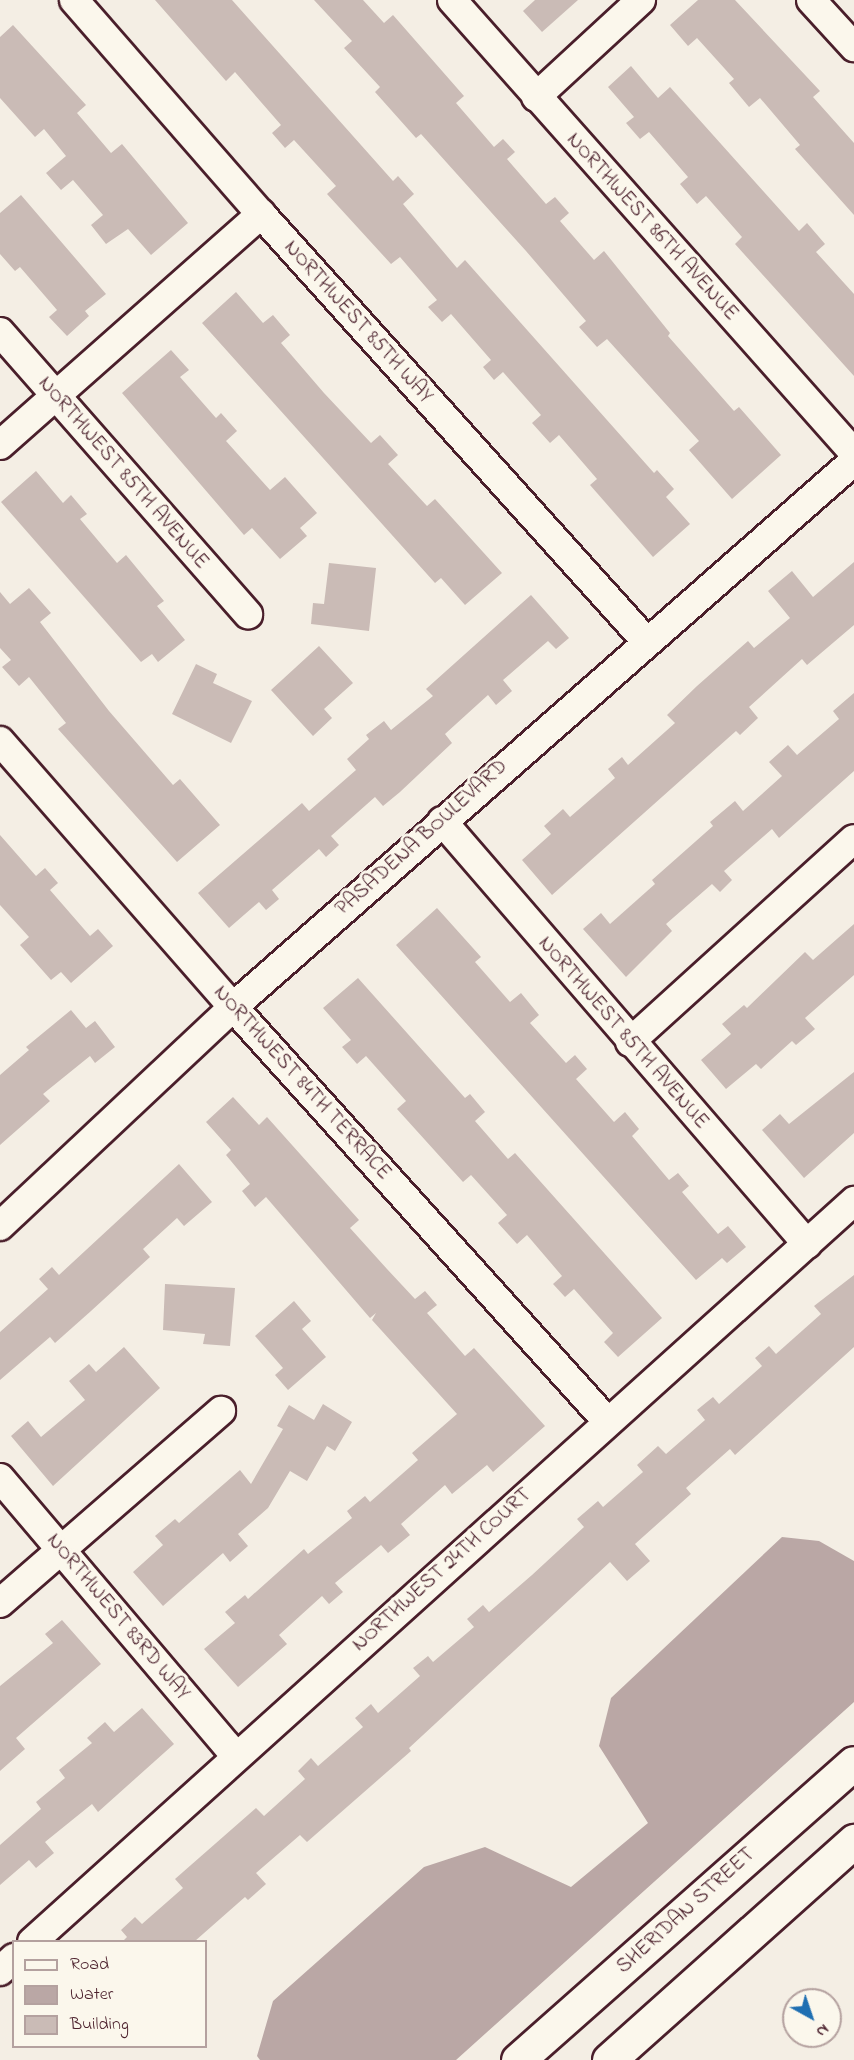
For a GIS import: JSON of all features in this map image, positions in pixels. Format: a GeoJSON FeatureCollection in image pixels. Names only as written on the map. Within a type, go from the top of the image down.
{"type":"FeatureCollection","features":[{"type":"Feature","properties":{"kind":"main road","name":"SHERIDAN STREET"},"geometry":{"type":"LineString","coordinates":[[518,2060],[854,1763]]}},
{"type":"Feature","properties":{"kind":"main road"},"geometry":{"type":"LineString","coordinates":[[609,2060],[854,1841]]}},
{"type":"Feature","properties":{"kind":"street","name":"NORTHWEST 85TH WAY"},"geometry":{"type":"LineString","coordinates":[[74,0],[261,214],[646,641]]}},
{"type":"Feature","properties":{"kind":"street","name":"NORTHWEST 86TH AVENUE"},"geometry":{"type":"LineString","coordinates":[[452,0],[854,453]]}},
{"type":"Feature","properties":{"kind":"street"},"geometry":{"type":"LineString","coordinates":[[536,97],[641,0]]}},
{"type":"Feature","properties":{"kind":"street"},"geometry":{"type":"LineString","coordinates":[[811,0],[854,47]]}},
{"type":"Feature","properties":{"kind":"street"},"geometry":{"type":"LineString","coordinates":[[0,445],[261,214]]}},
{"type":"Feature","properties":{"kind":"street","name":"NORTHWEST 85TH AVENUE"},"geometry":{"type":"LineString","coordinates":[[0,332],[248,614]]}},
{"type":"Feature","properties":{"kind":"street","name":"PASADENA BOULEVARD"},"geometry":{"type":"LineString","coordinates":[[0,1226],[233,1007],[442,820],[854,461]]}},
{"type":"Feature","properties":{"kind":"street","name":"NORTHWEST 84TH TERRACE"},"geometry":{"type":"LineString","coordinates":[[0,741],[233,1007],[607,1421]]}},
{"type":"Feature","properties":{"kind":"street","name":"NORTHWEST 85TH AVENUE"},"geometry":{"type":"LineString","coordinates":[[442,820],[630,1042],[807,1244]]}},
{"type":"Feature","properties":{"kind":"street"},"geometry":{"type":"LineString","coordinates":[[630,1042],[854,839]]}},
{"type":"Feature","properties":{"kind":"street","name":"NORTHWEST 24TH COURT"},"geometry":{"type":"LineString","coordinates":[[33,1940],[854,1201]]}},
{"type":"Feature","properties":{"kind":"street"},"geometry":{"type":"LineString","coordinates":[[0,1603],[221,1411]]}},
{"type":"Feature","properties":{"kind":"street","name":"NORTHWEST 83RD WAY"},"geometry":{"type":"LineString","coordinates":[[0,1478],[237,1756]]}},
{"type":"Feature","properties":{"kind":"street"},"geometry":{"type":"LineString","coordinates":[[0,1971],[12,1960]]}},
{"type":"Feature","properties":{"kind":"water"},"geometry":{"type":"Polygon","coordinates":[[[782,1537],[819,1541],[854,1561],[854,1702],[456,2060],[260,2060],[257,2056],[273,2001],[424,1867],[485,1847],[571,1887],[648,1823],[599,1746],[611,1698],[782,1537]]]}},
{"type":"Feature","properties":{"kind":"building"},"geometry":{"type":"Polygon","coordinates":[[[155,0],[232,0],[393,181],[398,176],[414,194],[403,204],[457,268],[465,260],[654,473],[657,470],[674,489],[666,497],[690,524],[653,557],[590,485],[597,479],[559,435],[550,443],[532,423],[541,415],[503,372],[494,380],[483,367],[491,360],[451,314],[442,322],[428,307],[437,300],[400,257],[391,264],[327,194],[336,186],[294,140],[285,148],[272,133],[281,125],[235,72],[226,81],[155,0]]]}},
{"type":"Feature","properties":{"kind":"building"},"geometry":{"type":"Polygon","coordinates":[[[314,0],[363,0],[384,23],[393,15],[464,96],[456,103],[494,147],[503,139],[515,152],[507,159],[546,204],[555,197],[569,213],[560,221],[594,260],[604,251],[670,333],[668,336],[734,411],[739,407],[781,455],[732,499],[689,450],[699,441],[607,339],[597,347],[579,327],[586,321],[526,251],[421,134],[416,138],[375,92],[380,87],[344,48],[352,41],[314,0]]]}},
{"type":"Feature","properties":{"kind":"building"},"geometry":{"type":"Polygon","coordinates":[[[535,0],[578,0],[542,32],[523,11],[535,0]]]}},
{"type":"Feature","properties":{"kind":"building"},"geometry":{"type":"Polygon","coordinates":[[[698,0],[735,0],[820,91],[813,97],[854,143],[854,215],[795,149],[800,145],[760,98],[749,107],[729,83],[734,79],[697,38],[688,46],[670,25],[698,0]]]}},
{"type":"Feature","properties":{"kind":"building"},"geometry":{"type":"Polygon","coordinates":[[[13,25],[86,105],[77,113],[111,153],[122,144],[188,223],[151,255],[128,229],[106,244],[91,225],[103,215],[73,180],[61,190],[46,173],[66,156],[44,129],[35,137],[0,98],[0,37],[13,25]]]}},
{"type":"Feature","properties":{"kind":"building"},"geometry":{"type":"Polygon","coordinates":[[[631,66],[658,98],[670,87],[799,231],[807,223],[825,244],[816,252],[854,294],[854,376],[735,244],[742,237],[706,196],[697,204],[680,184],[688,177],[649,132],[640,139],[626,123],[634,117],[608,87],[631,66]]]}},
{"type":"Feature","properties":{"kind":"building"},"geometry":{"type":"Polygon","coordinates":[[[21,195],[106,294],[85,311],[89,316],[67,336],[49,317],[57,310],[20,267],[15,271],[0,254],[0,213],[21,195]]]}},
{"type":"Feature","properties":{"kind":"building"},"geometry":{"type":"Polygon","coordinates":[[[236,292],[263,323],[273,315],[290,335],[281,343],[324,393],[371,443],[380,435],[398,455],[388,464],[427,506],[435,499],[502,573],[465,605],[441,578],[435,583],[202,323],[236,292]]]}},
{"type":"Feature","properties":{"kind":"building"},"geometry":{"type":"Polygon","coordinates":[[[171,350],[189,370],[180,377],[216,418],[221,413],[237,431],[226,441],[270,490],[285,477],[317,513],[300,528],[307,536],[280,559],[252,528],[244,535],[122,393],[171,350]]]}},
{"type":"Feature","properties":{"kind":"building"},"geometry":{"type":"Polygon","coordinates":[[[36,471],[63,503],[71,495],[87,514],[80,519],[117,563],[126,555],[164,601],[157,606],[185,640],[158,662],[152,654],[141,662],[1,502],[36,471]]]}},
{"type":"Feature","properties":{"kind":"building"},"geometry":{"type":"Polygon","coordinates":[[[854,562],[854,625],[807,665],[802,659],[749,707],[758,718],[740,735],[736,731],[552,895],[522,860],[551,834],[544,826],[563,809],[570,817],[615,778],[608,769],[622,757],[628,765],[675,723],[667,715],[697,686],[748,641],[754,648],[790,618],[768,591],[792,571],[813,597],[854,562]]]}},
{"type":"Feature","properties":{"kind":"building"},"geometry":{"type":"Polygon","coordinates":[[[329,563],[376,568],[369,631],[311,624],[313,603],[324,604],[329,563]]]}},
{"type":"Feature","properties":{"kind":"building"},"geometry":{"type":"Polygon","coordinates":[[[29,588],[51,613],[40,622],[109,711],[173,785],[180,779],[220,825],[177,862],[58,729],[66,723],[29,677],[19,686],[2,667],[11,660],[0,648],[0,592],[10,604],[29,588]]]}},
{"type":"Feature","properties":{"kind":"building"},"geometry":{"type":"Polygon","coordinates":[[[531,595],[569,638],[556,649],[548,641],[503,680],[512,691],[496,705],[488,695],[445,734],[452,743],[400,792],[383,806],[375,797],[331,836],[339,845],[326,857],[319,849],[272,890],[279,899],[266,910],[259,902],[229,928],[198,893],[302,803],[309,811],[356,770],[347,759],[369,739],[366,735],[384,721],[391,730],[433,696],[426,689],[531,595]]]}},
{"type":"Feature","properties":{"kind":"building"},"geometry":{"type":"Polygon","coordinates":[[[319,646],[353,683],[324,709],[332,718],[313,736],[271,690],[319,646]]]}},
{"type":"Feature","properties":{"kind":"building"},"geometry":{"type":"Polygon","coordinates":[[[196,664],[217,674],[213,683],[252,701],[231,743],[172,714],[196,664]]]}},
{"type":"Feature","properties":{"kind":"building"},"geometry":{"type":"Polygon","coordinates":[[[854,693],[854,771],[779,838],[772,829],[724,871],[732,880],[720,892],[712,884],[666,924],[672,931],[626,977],[583,929],[601,913],[610,924],[655,884],[652,880],[713,826],[710,822],[735,801],[743,811],[782,776],[769,762],[788,745],[797,755],[839,719],[833,711],[854,693]]]}},
{"type":"Feature","properties":{"kind":"building"},"geometry":{"type":"Polygon","coordinates":[[[0,835],[36,876],[45,868],[58,883],[50,890],[90,936],[98,929],[113,946],[71,983],[61,972],[51,980],[20,945],[29,937],[0,905],[0,835]]]}},
{"type":"Feature","properties":{"kind":"building"},"geometry":{"type":"Polygon","coordinates":[[[437,908],[481,957],[475,962],[510,1002],[521,993],[539,1015],[530,1023],[566,1063],[575,1055],[587,1069],[576,1079],[614,1122],[625,1112],[639,1129],[632,1136],[669,1180],[678,1173],[689,1186],[682,1192],[718,1234],[728,1226],[746,1247],[727,1263],[722,1258],[696,1280],[396,945],[437,908]]]}},
{"type":"Feature","properties":{"kind":"building"},"geometry":{"type":"Polygon","coordinates":[[[854,924],[854,975],[805,1018],[815,1029],[796,1045],[792,1041],[761,1069],[756,1064],[726,1089],[701,1060],[731,1034],[722,1024],[744,1005],[747,1008],[805,952],[813,960],[854,924]]]}},
{"type":"Feature","properties":{"kind":"building"},"geometry":{"type":"Polygon","coordinates":[[[358,978],[465,1098],[470,1094],[485,1112],[475,1121],[508,1159],[515,1153],[662,1318],[618,1357],[604,1342],[613,1333],[574,1289],[565,1297],[553,1284],[562,1276],[527,1235],[517,1244],[498,1223],[507,1215],[471,1175],[463,1182],[397,1109],[406,1101],[366,1056],[357,1064],[342,1047],[351,1040],[323,1008],[358,978]]]}},
{"type":"Feature","properties":{"kind":"building"},"geometry":{"type":"Polygon","coordinates":[[[71,1010],[86,1028],[95,1021],[115,1047],[95,1063],[90,1056],[43,1094],[50,1101],[0,1145],[0,1075],[29,1050],[26,1047],[71,1010]]]}},
{"type":"Feature","properties":{"kind":"building"},"geometry":{"type":"Polygon","coordinates":[[[854,1072],[854,1133],[804,1178],[762,1130],[780,1114],[789,1124],[854,1072]]]}},
{"type":"Feature","properties":{"kind":"building"},"geometry":{"type":"Polygon","coordinates":[[[233,1097],[259,1125],[267,1117],[359,1220],[350,1228],[387,1269],[415,1299],[425,1291],[437,1305],[427,1313],[465,1356],[474,1348],[545,1426],[493,1472],[487,1465],[452,1494],[445,1485],[401,1524],[410,1535],[388,1553],[381,1545],[335,1583],[343,1592],[329,1604],[322,1596],[279,1635],[287,1644],[238,1687],[204,1649],[235,1623],[225,1612],[245,1595],[248,1599],[304,1549],[308,1554],[352,1518],[347,1511],[365,1496],[370,1502],[418,1460],[412,1453],[457,1414],[372,1320],[376,1313],[370,1318],[266,1197],[255,1207],[242,1191],[250,1184],[226,1155],[231,1150],[206,1122],[233,1097]]]}},
{"type":"Feature","properties":{"kind":"building"},"geometry":{"type":"Polygon","coordinates":[[[179,1164],[212,1202],[184,1226],[177,1218],[143,1249],[150,1257],[91,1311],[55,1343],[50,1337],[0,1380],[0,1332],[48,1289],[39,1279],[52,1267],[59,1275],[179,1164]]]}},
{"type":"Feature","properties":{"kind":"building"},"geometry":{"type":"Polygon","coordinates":[[[854,1275],[854,1347],[735,1455],[730,1449],[686,1488],[691,1494],[635,1544],[650,1561],[627,1581],[610,1562],[409,1748],[411,1751],[307,1842],[300,1835],[256,1873],[266,1884],[248,1900],[245,1897],[196,1940],[124,1940],[127,1937],[121,1930],[135,1917],[142,1924],[183,1888],[175,1879],[256,1808],[264,1816],[305,1779],[298,1771],[311,1758],[318,1766],[363,1727],[355,1718],[371,1704],[378,1713],[420,1676],[413,1668],[428,1656],[433,1662],[474,1627],[467,1619],[483,1605],[489,1612],[532,1575],[584,1527],[577,1519],[598,1501],[603,1507],[643,1472],[637,1465],[658,1446],[666,1454],[705,1420],[697,1410],[713,1397],[719,1404],[762,1366],[755,1358],[769,1346],[776,1354],[821,1314],[814,1306],[854,1275]]]}},
{"type":"Feature","properties":{"kind":"building"},"geometry":{"type":"Polygon","coordinates":[[[165,1284],[235,1288],[230,1346],[203,1344],[205,1334],[163,1330],[165,1284]]]}},
{"type":"Feature","properties":{"kind":"building"},"geometry":{"type":"Polygon","coordinates":[[[294,1301],[311,1321],[302,1329],[326,1357],[288,1390],[275,1375],[283,1368],[255,1336],[294,1301]]]}},
{"type":"Feature","properties":{"kind":"building"},"geometry":{"type":"Polygon","coordinates":[[[124,1347],[160,1388],[53,1486],[11,1436],[28,1421],[41,1437],[85,1400],[69,1381],[89,1364],[96,1372],[124,1347]]]}},
{"type":"Feature","properties":{"kind":"building"},"geometry":{"type":"Polygon","coordinates":[[[323,1404],[352,1422],[335,1451],[327,1446],[307,1481],[290,1471],[268,1508],[238,1534],[248,1546],[230,1562],[223,1553],[163,1606],[133,1572],[163,1545],[155,1536],[175,1519],[179,1523],[240,1470],[251,1484],[283,1429],[277,1426],[289,1405],[314,1420],[323,1404]]]}},
{"type":"Feature","properties":{"kind":"building"},"geometry":{"type":"Polygon","coordinates":[[[62,1620],[101,1664],[16,1738],[25,1749],[0,1771],[0,1686],[53,1643],[45,1634],[62,1620]]]}},
{"type":"Feature","properties":{"kind":"building"},"geometry":{"type":"Polygon","coordinates":[[[142,1708],[174,1744],[98,1812],[92,1804],[45,1842],[54,1853],[36,1868],[29,1860],[0,1885],[0,1845],[41,1809],[36,1802],[65,1778],[59,1770],[92,1743],[87,1738],[105,1722],[114,1732],[142,1708]]]}}]}
